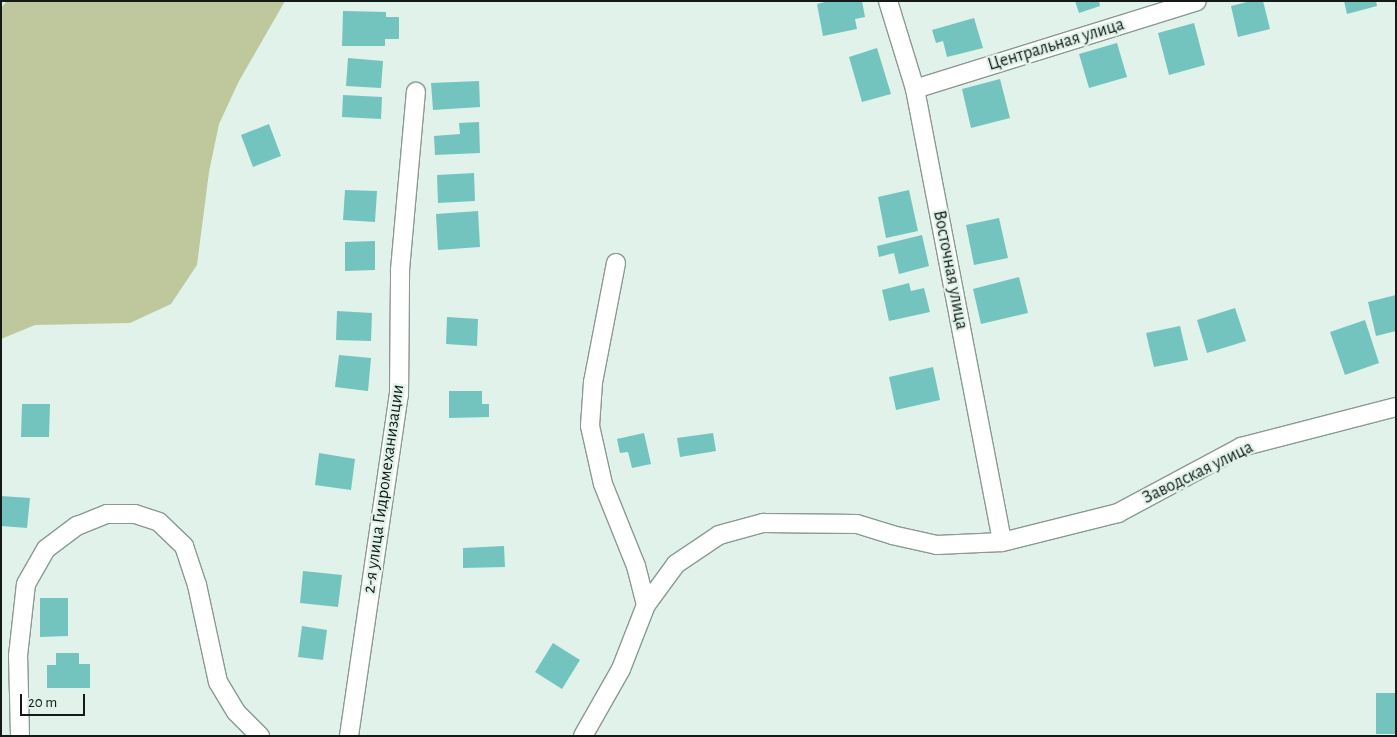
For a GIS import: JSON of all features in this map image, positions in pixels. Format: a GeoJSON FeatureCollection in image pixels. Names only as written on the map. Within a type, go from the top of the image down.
{"type":"FeatureCollection","features":[{"type":"Feature","properties":{"kind":"street","name":"Восточная улица"},"geometry":{"type":"LineString","coordinates":[[888,1],[915,89],[1002,542]]}},
{"type":"Feature","properties":{"kind":"street","name":"Центральная улица"},"geometry":{"type":"LineString","coordinates":[[915,89],[1197,1]]}},
{"type":"Feature","properties":{"kind":"street","name":"2-я улица Гидромеханизации"},"geometry":{"type":"LineString","coordinates":[[349,736],[399,395],[400,270],[416,92]]}},
{"type":"Feature","properties":{"kind":"street"},"geometry":{"type":"LineString","coordinates":[[616,263],[593,382],[590,426],[603,484],[636,566],[646,605]]}},
{"type":"Feature","properties":{"kind":"street","name":"Заводская улица"},"geometry":{"type":"LineString","coordinates":[[583,736],[621,669],[646,605],[676,564],[719,535],[763,523],[857,524],[892,535],[937,545],[1002,542],[1118,513],[1241,447],[1396,406]]}},
{"type":"Feature","properties":{"kind":"street"},"geometry":{"type":"LineString","coordinates":[[20,736],[18,656],[26,584],[46,549],[77,526],[107,514],[135,514],[159,522],[184,546],[197,585],[218,682],[236,712],[260,736]]}},
{"type":"Feature","properties":{"kind":"green space"},"geometry":{"type":"Polygon","coordinates":[[[7,1],[285,1],[239,81],[219,124],[209,172],[197,265],[171,304],[130,323],[35,325],[1,339],[1,8],[7,1]]]}},
{"type":"Feature","properties":{"kind":"building"},"geometry":{"type":"Polygon","coordinates":[[[829,1],[862,1],[865,17],[855,19],[857,29],[823,36],[817,4],[829,1]]]}},
{"type":"Feature","properties":{"kind":"building"},"geometry":{"type":"Polygon","coordinates":[[[1075,1],[1099,1],[1100,6],[1079,13],[1075,1]]]}},
{"type":"Feature","properties":{"kind":"building"},"geometry":{"type":"Polygon","coordinates":[[[1251,1],[1263,1],[1270,29],[1238,37],[1231,6],[1251,1]]]}},
{"type":"Feature","properties":{"kind":"building"},"geometry":{"type":"Polygon","coordinates":[[[1344,1],[1376,1],[1377,6],[1347,14],[1344,1]]]}},
{"type":"Feature","properties":{"kind":"building"},"geometry":{"type":"Polygon","coordinates":[[[343,11],[386,12],[386,17],[399,17],[399,39],[385,39],[385,46],[342,46],[343,11]]]}},
{"type":"Feature","properties":{"kind":"building"},"geometry":{"type":"Polygon","coordinates":[[[974,18],[983,48],[947,57],[943,41],[936,43],[932,30],[974,18]]]}},
{"type":"Feature","properties":{"kind":"building"},"geometry":{"type":"Polygon","coordinates":[[[1194,23],[1205,65],[1169,75],[1158,33],[1194,23]]]}},
{"type":"Feature","properties":{"kind":"building"},"geometry":{"type":"Polygon","coordinates":[[[1117,43],[1127,77],[1089,88],[1079,54],[1117,43]]]}},
{"type":"Feature","properties":{"kind":"building"},"geometry":{"type":"Polygon","coordinates":[[[877,48],[891,94],[862,102],[849,57],[877,48]]]}},
{"type":"Feature","properties":{"kind":"building"},"geometry":{"type":"Polygon","coordinates":[[[348,58],[383,61],[381,88],[346,86],[348,58]]]}},
{"type":"Feature","properties":{"kind":"building"},"geometry":{"type":"Polygon","coordinates":[[[1000,79],[1010,118],[971,128],[962,89],[1000,79]]]}},
{"type":"Feature","properties":{"kind":"building"},"geometry":{"type":"Polygon","coordinates":[[[479,81],[480,107],[433,110],[431,83],[479,81]]]}},
{"type":"Feature","properties":{"kind":"building"},"geometry":{"type":"Polygon","coordinates":[[[343,95],[382,97],[381,119],[342,117],[343,95]]]}},
{"type":"Feature","properties":{"kind":"building"},"geometry":{"type":"Polygon","coordinates":[[[479,122],[480,153],[435,155],[434,136],[460,134],[459,123],[479,122]]]}},
{"type":"Feature","properties":{"kind":"building"},"geometry":{"type":"Polygon","coordinates":[[[269,124],[281,156],[253,167],[241,135],[269,124]]]}},
{"type":"Feature","properties":{"kind":"building"},"geometry":{"type":"Polygon","coordinates":[[[474,173],[475,201],[438,203],[437,175],[474,173]]]}},
{"type":"Feature","properties":{"kind":"building"},"geometry":{"type":"Polygon","coordinates":[[[345,190],[377,191],[375,222],[343,220],[345,190]]]}},
{"type":"Feature","properties":{"kind":"building"},"geometry":{"type":"Polygon","coordinates":[[[909,190],[918,231],[886,238],[878,197],[909,190]]]}},
{"type":"Feature","properties":{"kind":"building"},"geometry":{"type":"Polygon","coordinates":[[[478,211],[480,247],[438,250],[436,214],[478,211]]]}},
{"type":"Feature","properties":{"kind":"building"},"geometry":{"type":"Polygon","coordinates":[[[999,218],[1008,258],[974,265],[966,225],[999,218]]]}},
{"type":"Feature","properties":{"kind":"building"},"geometry":{"type":"Polygon","coordinates":[[[922,235],[929,266],[899,274],[894,253],[879,257],[877,246],[922,235]]]}},
{"type":"Feature","properties":{"kind":"building"},"geometry":{"type":"Polygon","coordinates":[[[375,241],[375,270],[345,271],[345,242],[375,241]]]}},
{"type":"Feature","properties":{"kind":"building"},"geometry":{"type":"Polygon","coordinates":[[[1019,277],[1028,313],[981,324],[973,289],[1019,277]]]}},
{"type":"Feature","properties":{"kind":"building"},"geometry":{"type":"Polygon","coordinates":[[[909,283],[911,291],[924,288],[930,312],[889,321],[882,290],[909,283]]]}},
{"type":"Feature","properties":{"kind":"building"},"geometry":{"type":"Polygon","coordinates":[[[1396,295],[1396,331],[1376,336],[1368,302],[1396,295]]]}},
{"type":"Feature","properties":{"kind":"building"},"geometry":{"type":"Polygon","coordinates":[[[1235,308],[1246,341],[1207,353],[1197,320],[1235,308]]]}},
{"type":"Feature","properties":{"kind":"building"},"geometry":{"type":"Polygon","coordinates":[[[337,311],[372,313],[371,341],[336,340],[337,311]]]}},
{"type":"Feature","properties":{"kind":"building"},"geometry":{"type":"Polygon","coordinates":[[[447,317],[478,319],[477,346],[446,344],[447,317]]]}},
{"type":"Feature","properties":{"kind":"building"},"geometry":{"type":"Polygon","coordinates":[[[1365,320],[1379,363],[1345,375],[1330,332],[1365,320]]]}},
{"type":"Feature","properties":{"kind":"building"},"geometry":{"type":"Polygon","coordinates":[[[1180,326],[1188,360],[1154,367],[1146,333],[1180,326]]]}},
{"type":"Feature","properties":{"kind":"building"},"geometry":{"type":"Polygon","coordinates":[[[339,355],[371,358],[368,391],[335,387],[339,355]]]}},
{"type":"Feature","properties":{"kind":"building"},"geometry":{"type":"Polygon","coordinates":[[[933,367],[940,400],[896,410],[889,377],[933,367]]]}},
{"type":"Feature","properties":{"kind":"building"},"geometry":{"type":"Polygon","coordinates":[[[449,391],[482,391],[482,404],[489,404],[489,417],[449,418],[449,391]]]}},
{"type":"Feature","properties":{"kind":"building"},"geometry":{"type":"Polygon","coordinates":[[[22,404],[50,404],[49,437],[21,437],[22,404]]]}},
{"type":"Feature","properties":{"kind":"building"},"geometry":{"type":"Polygon","coordinates":[[[644,433],[651,464],[632,468],[628,452],[620,453],[617,439],[644,433]]]}},
{"type":"Feature","properties":{"kind":"building"},"geometry":{"type":"Polygon","coordinates":[[[713,433],[716,451],[680,457],[677,438],[713,433]]]}},
{"type":"Feature","properties":{"kind":"building"},"geometry":{"type":"Polygon","coordinates":[[[319,453],[355,459],[351,490],[315,485],[319,453]]]}},
{"type":"Feature","properties":{"kind":"building"},"geometry":{"type":"Polygon","coordinates":[[[1,496],[30,498],[27,528],[1,526],[1,496]]]}},
{"type":"Feature","properties":{"kind":"building"},"geometry":{"type":"Polygon","coordinates":[[[504,546],[505,567],[463,568],[463,548],[504,546]]]}},
{"type":"Feature","properties":{"kind":"building"},"geometry":{"type":"Polygon","coordinates":[[[303,571],[342,575],[338,607],[300,603],[303,571]]]}},
{"type":"Feature","properties":{"kind":"building"},"geometry":{"type":"Polygon","coordinates":[[[40,598],[68,598],[68,636],[40,637],[40,598]]]}},
{"type":"Feature","properties":{"kind":"building"},"geometry":{"type":"Polygon","coordinates":[[[302,626],[327,630],[323,660],[298,657],[302,626]]]}},
{"type":"Feature","properties":{"kind":"building"},"geometry":{"type":"Polygon","coordinates":[[[553,643],[580,660],[562,689],[535,672],[553,643]]]}},
{"type":"Feature","properties":{"kind":"building"},"geometry":{"type":"Polygon","coordinates":[[[56,653],[79,653],[79,664],[90,664],[90,688],[47,688],[47,665],[56,665],[56,653]]]}},
{"type":"Feature","properties":{"kind":"building"},"geometry":{"type":"Polygon","coordinates":[[[1376,693],[1396,693],[1396,734],[1376,734],[1376,693]]]}}]}
